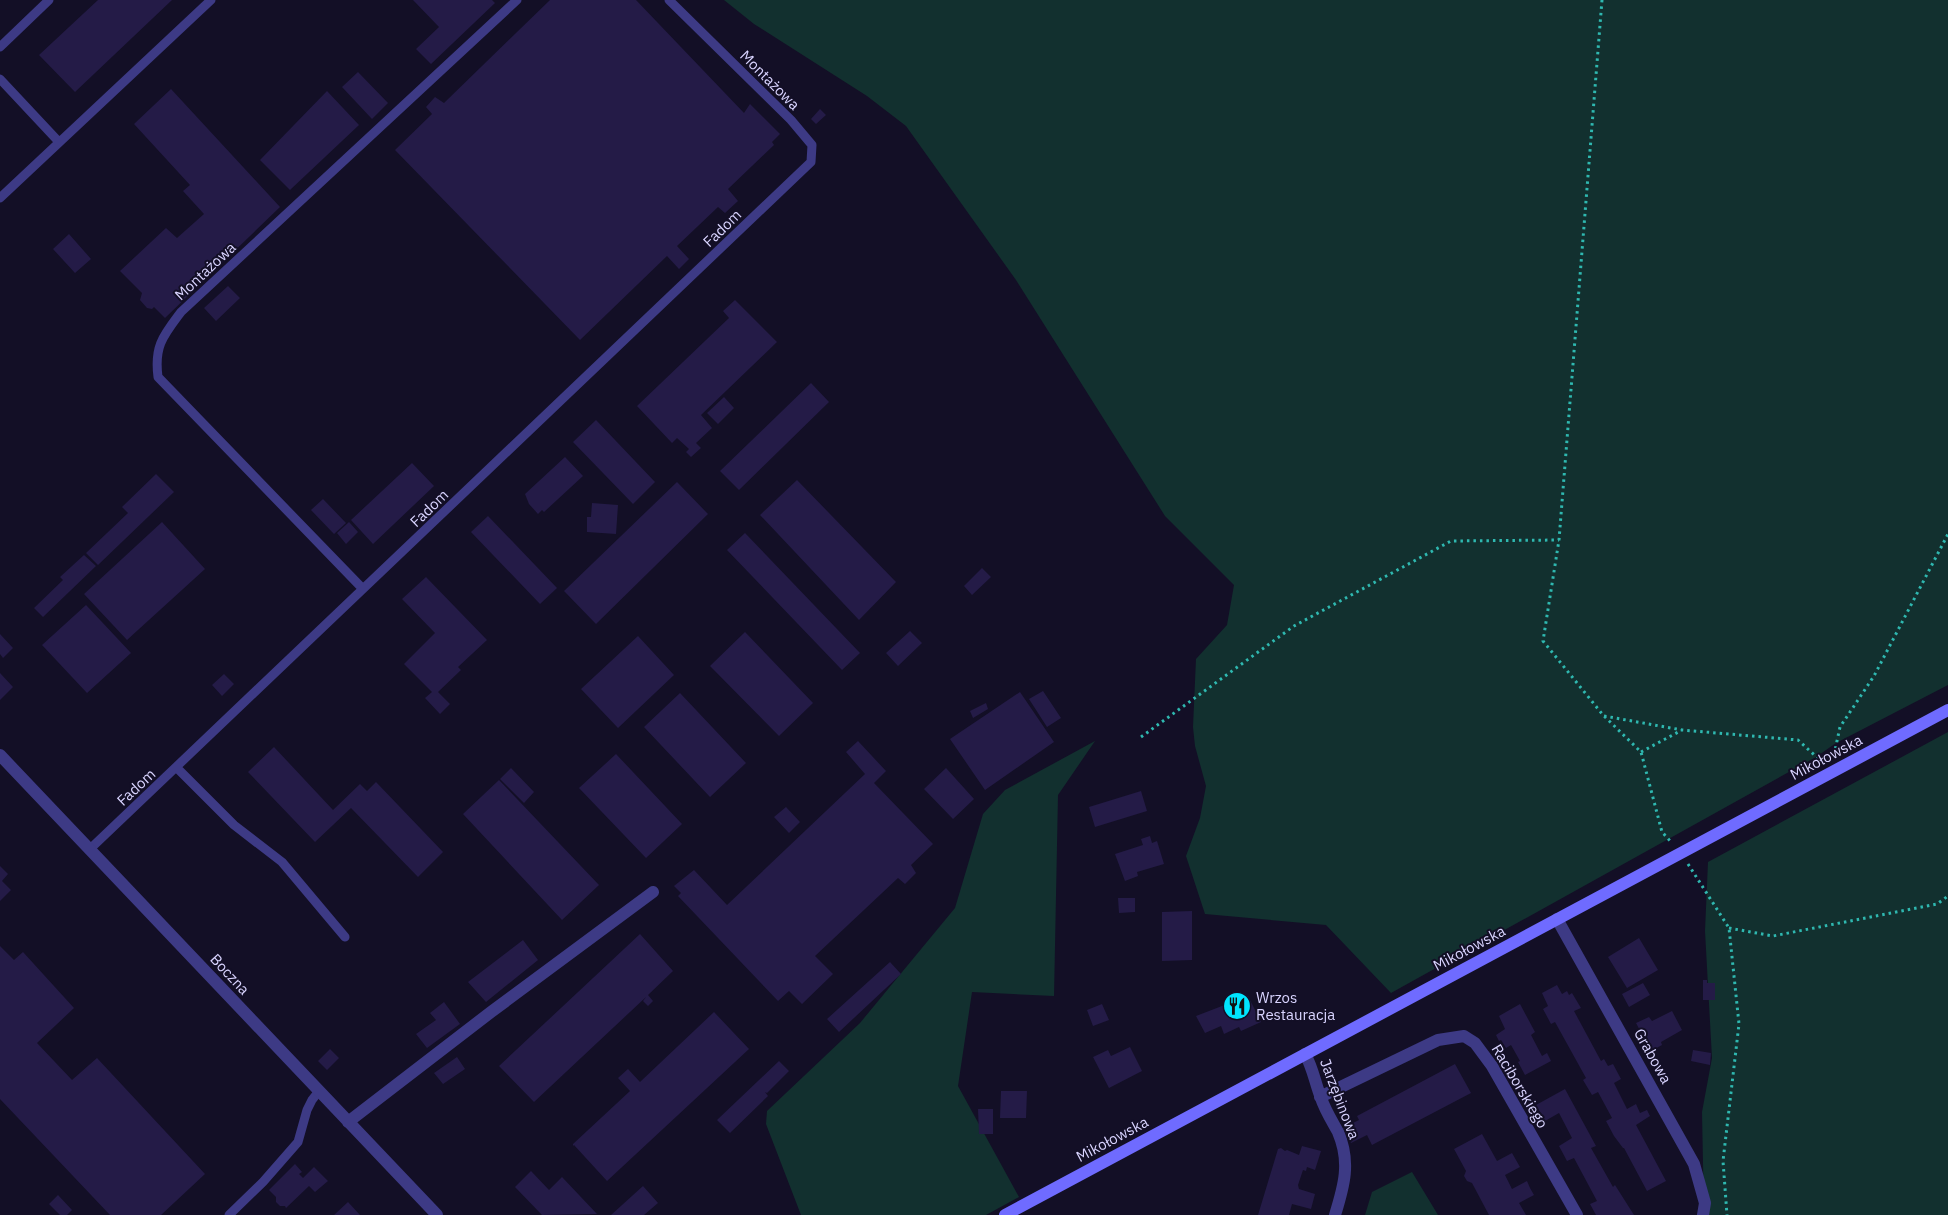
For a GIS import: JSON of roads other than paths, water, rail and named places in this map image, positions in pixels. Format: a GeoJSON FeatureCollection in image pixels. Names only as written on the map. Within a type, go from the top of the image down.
{"type":"FeatureCollection","features":[{"type":"Feature","properties":{"kind":"street","name":"Mikołowska"},"geometry":{"type":"LineString","coordinates":[[1005,1215],[1948,710]]}},
{"type":"Feature","properties":{"kind":"street","name":"Boczna"},"geometry":{"type":"LineString","coordinates":[[0,755],[437,1215]]}},
{"type":"Feature","properties":{"kind":"street"},"geometry":{"type":"LineString","coordinates":[[348,1122],[491,1012],[653,892]]}},
{"type":"Feature","properties":{"kind":"street","name":"Grabowa"},"geometry":{"type":"LineString","coordinates":[[1557,919],[1694,1164],[1705,1203],[1703,1215]]}},
{"type":"Feature","properties":{"kind":"street","name":"Raciborskiego"},"geometry":{"type":"LineString","coordinates":[[1320,1097],[1438,1040],[1464,1036],[1475,1043],[1492,1066],[1577,1215]]}},
{"type":"Feature","properties":{"kind":"street","name":"Jarzębinowa"},"geometry":{"type":"LineString","coordinates":[[1305,1054],[1310,1063],[1320,1097],[1339,1135],[1346,1170],[1343,1190],[1335,1215]]}},
{"type":"Feature","properties":{"kind":"lane"},"geometry":{"type":"LineString","coordinates":[[0,47],[49,0]]}},
{"type":"Feature","properties":{"kind":"lane"},"geometry":{"type":"LineString","coordinates":[[0,198],[211,0]]}},
{"type":"Feature","properties":{"kind":"lane","name":"Montażowa"},"geometry":{"type":"LineString","coordinates":[[363,589],[158,377],[156,360],[162,336],[181,312],[517,0]]}},
{"type":"Feature","properties":{"kind":"lane","name":"Montażowa"},"geometry":{"type":"LineString","coordinates":[[670,0],[791,120],[812,145],[811,162],[786,185]]}},
{"type":"Feature","properties":{"kind":"lane"},"geometry":{"type":"LineString","coordinates":[[0,79],[59,142]]}},
{"type":"Feature","properties":{"kind":"lane","name":"Fadom"},"geometry":{"type":"LineString","coordinates":[[90,849],[786,185]]}},
{"type":"Feature","properties":{"kind":"lane"},"geometry":{"type":"LineString","coordinates":[[177,768],[234,825],[282,862],[345,937]]}},
{"type":"Feature","properties":{"kind":"lane"},"geometry":{"type":"LineString","coordinates":[[229,1215],[263,1182],[298,1142],[307,1110],[319,1091]]}},
{"type":"Feature","properties":{"kind":"place","name":"Wrzos Restauracja"},"geometry":{"type":"Point","coordinates":[1237,1006]}}]}
